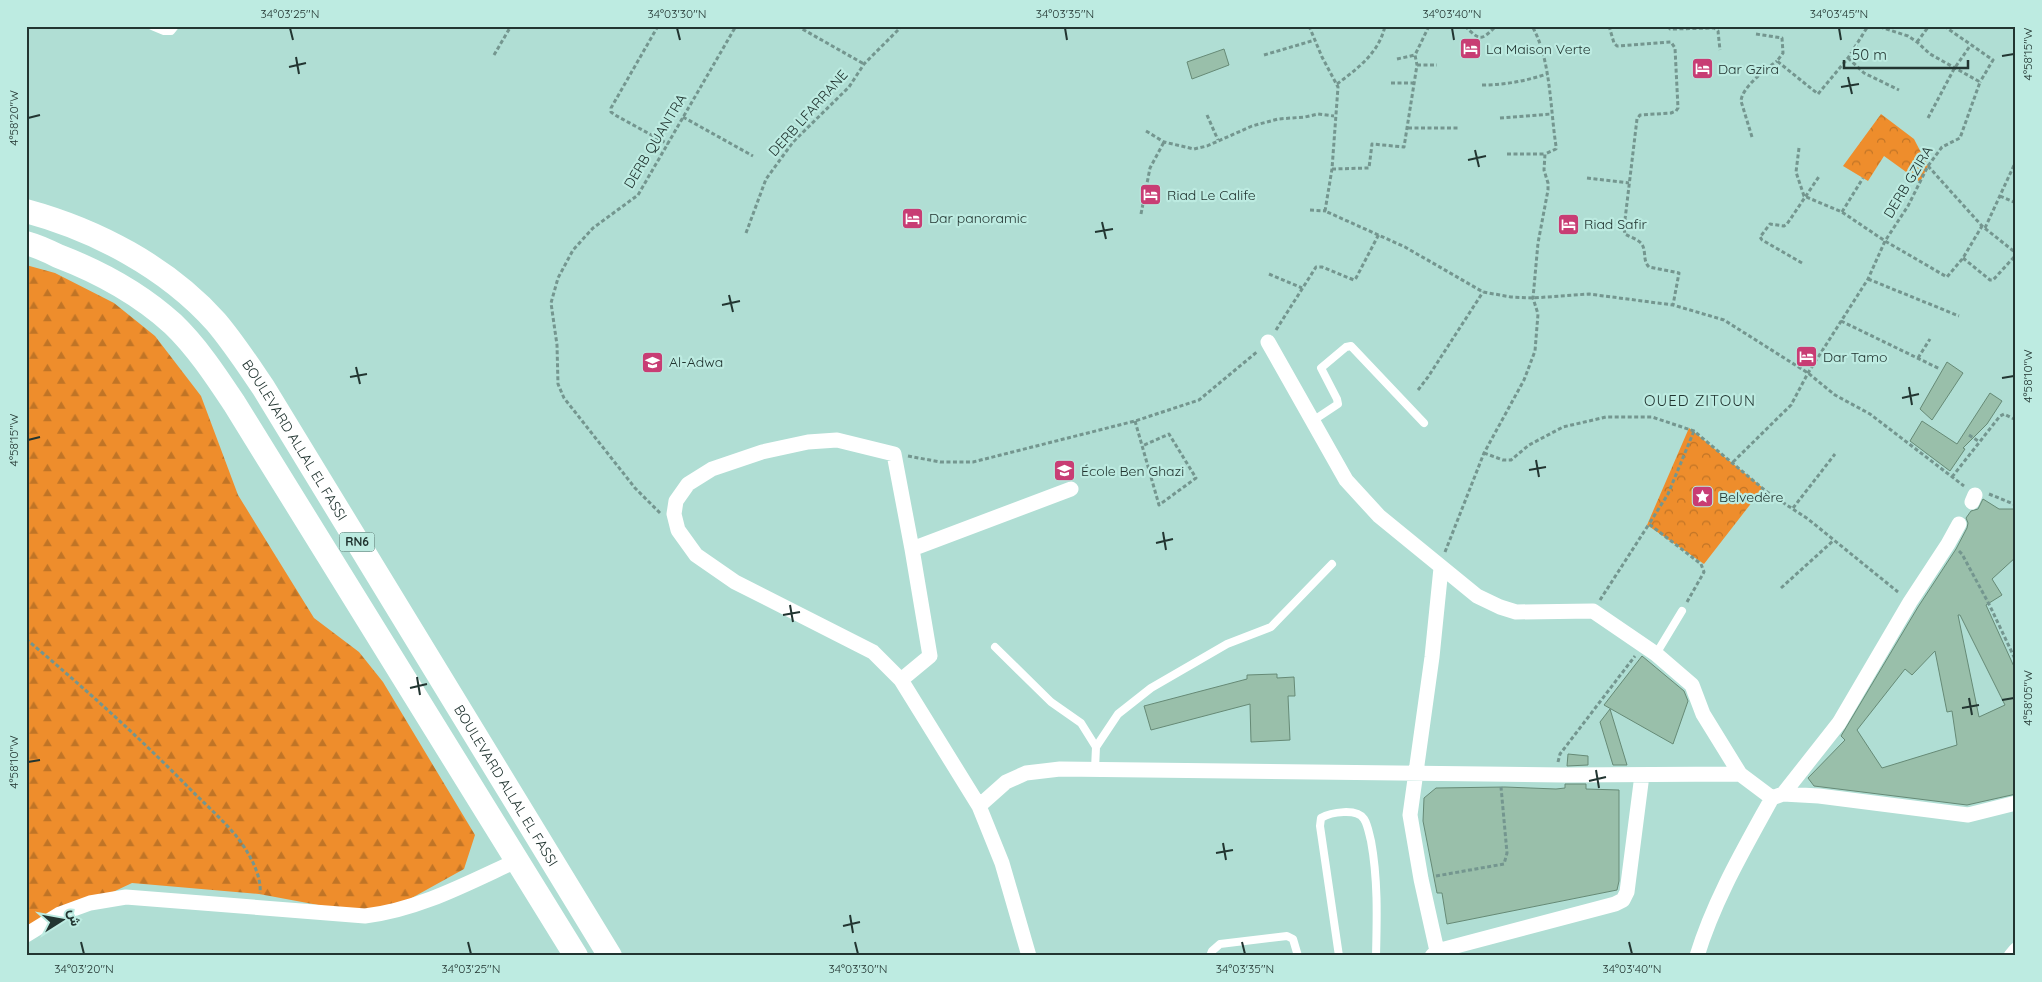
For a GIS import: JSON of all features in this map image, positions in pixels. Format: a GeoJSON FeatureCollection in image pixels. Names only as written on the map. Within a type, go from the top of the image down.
{"type":"FeatureCollection","features":[{"type":"Feature","properties":{"kind":"main road","name":"BOULEVARD ALLAL EL FASSI"},"geometry":{"type":"LineString","coordinates":[[26,211],[82,230],[144,262],[192,298],[215,322],[240,353],[610,956]]}},
{"type":"Feature","properties":{"kind":"main road","name":"RN6"},"geometry":{"type":"LineString","coordinates":[[26,243],[95,272],[129,292],[174,325],[195,348],[234,403],[576,956]]}},
{"type":"Feature","properties":{"kind":"street"},"geometry":{"type":"LineString","coordinates":[[1268,342],[1314,420],[1346,480],[1379,516],[1477,596],[1516,612],[1593,611],[1656,654],[1692,685],[1703,714],[1740,774],[1778,796],[1819,796],[1968,815],[2016,803]]}},
{"type":"Feature","properties":{"kind":"street"},"geometry":{"type":"LineString","coordinates":[[901,680],[930,656],[894,454],[837,440],[808,442],[762,452],[712,469],[688,484],[676,501],[674,514],[678,530],[696,555],[735,582],[873,652],[901,680],[979,806],[1002,863],[1029,956]]}},
{"type":"Feature","properties":{"kind":"street"},"geometry":{"type":"LineString","coordinates":[[912,549],[1071,489]]}},
{"type":"Feature","properties":{"kind":"street"},"geometry":{"type":"LineString","coordinates":[[1697,956],[1703,936],[1725,886],[1778,796],[1839,723],[1910,602],[1959,524]]}},
{"type":"Feature","properties":{"kind":"street"},"geometry":{"type":"LineString","coordinates":[[1441,568],[1417,774],[1410,816],[1435,954],[1615,904],[1623,900],[1627,892],[1642,775]]}},
{"type":"Feature","properties":{"kind":"street"},"geometry":{"type":"LineString","coordinates":[[979,806],[1006,782],[1026,773],[1060,768],[1417,774],[1740,774]]}},
{"type":"Feature","properties":{"kind":"street"},"geometry":{"type":"LineString","coordinates":[[26,935],[60,914],[90,903],[126,897],[365,916],[384,914],[400,910],[461,886],[516,861]]}},
{"type":"Feature","properties":{"kind":"street"},"geometry":{"type":"LineString","coordinates":[[2011,956],[2016,950]]}},
{"type":"Feature","properties":{"kind":"lane"},"geometry":{"type":"LineString","coordinates":[[152,26],[164,31],[171,31],[176,26]]}},
{"type":"Feature","properties":{"kind":"lane"},"geometry":{"type":"LineString","coordinates":[[1314,420],[1338,404],[1321,368],[1346,347],[1351,346],[1424,423]]}},
{"type":"Feature","properties":{"kind":"lane"},"geometry":{"type":"LineString","coordinates":[[1095,769],[1096,747],[1118,714],[1151,688],[1227,644],[1271,627],[1332,564]]}},
{"type":"Feature","properties":{"kind":"lane"},"geometry":{"type":"LineString","coordinates":[[1656,654],[1682,611]]}},
{"type":"Feature","properties":{"kind":"lane"},"geometry":{"type":"LineString","coordinates":[[995,647],[1051,702],[1081,723],[1096,747]]}},
{"type":"Feature","properties":{"kind":"lane"},"geometry":{"type":"LineString","coordinates":[[1339,956],[1320,826],[1322,818],[1344,812],[1360,815],[1368,829],[1373,854],[1377,898],[1376,956]]}},
{"type":"Feature","properties":{"kind":"lane"},"geometry":{"type":"LineString","coordinates":[[1210,956],[1212,950],[1220,944],[1286,936],[1293,939],[1298,956]]}},
{"type":"Feature","properties":{"kind":"path"},"geometry":{"type":"LineString","coordinates":[[494,55],[511,26]]}},
{"type":"Feature","properties":{"kind":"path"},"geometry":{"type":"LineString","coordinates":[[658,26],[611,108],[611,112],[668,144]]}},
{"type":"Feature","properties":{"kind":"path","name":"DERB QUANTRA"},"geometry":{"type":"LineString","coordinates":[[678,530],[635,488],[564,398],[558,384],[557,345],[551,303],[558,278],[573,250],[593,228],[638,195],[736,26]]}},
{"type":"Feature","properties":{"kind":"path"},"geometry":{"type":"LineString","coordinates":[[797,26],[864,64]]}},
{"type":"Feature","properties":{"kind":"path","name":"DERB LFARRANE"},"geometry":{"type":"LineString","coordinates":[[746,233],[766,179],[793,142],[849,87],[864,64],[902,26]]}},
{"type":"Feature","properties":{"kind":"path"},"geometry":{"type":"LineString","coordinates":[[1309,26],[1337,84],[1332,168],[1326,211]]}},
{"type":"Feature","properties":{"kind":"path"},"geometry":{"type":"LineString","coordinates":[[1337,84],[1369,57],[1385,26]]}},
{"type":"Feature","properties":{"kind":"path"},"geometry":{"type":"LineString","coordinates":[[1332,168],[1370,168],[1372,144],[1404,147],[1414,83],[1415,55],[1429,26]]}},
{"type":"Feature","properties":{"kind":"path"},"geometry":{"type":"LineString","coordinates":[[1465,26],[1477,38],[1480,38],[1484,37],[1496,26]]}},
{"type":"Feature","properties":{"kind":"path"},"geometry":{"type":"LineString","coordinates":[[1507,154],[1545,154],[1556,149],[1547,74],[1537,36],[1532,26]]}},
{"type":"Feature","properties":{"kind":"path"},"geometry":{"type":"LineString","coordinates":[[1609,26],[1616,46],[1671,42],[1675,48],[1678,108],[1676,112],[1640,115],[1637,119],[1624,228],[1625,234],[1640,241],[1644,249],[1646,264],[1649,267],[1679,273],[1673,305]]}},
{"type":"Feature","properties":{"kind":"path"},"geometry":{"type":"LineString","coordinates":[[1668,26],[1673,30],[1716,29],[1718,31],[1720,50]]}},
{"type":"Feature","properties":{"kind":"path"},"geometry":{"type":"LineString","coordinates":[[1777,61],[1818,94],[1848,58],[1868,26]]}},
{"type":"Feature","properties":{"kind":"path"},"geometry":{"type":"LineString","coordinates":[[1878,26],[1908,36],[1930,54],[1980,82]]}},
{"type":"Feature","properties":{"kind":"path"},"geometry":{"type":"LineString","coordinates":[[1917,42],[1929,26]]}},
{"type":"Feature","properties":{"kind":"path"},"geometry":{"type":"LineString","coordinates":[[1928,118],[1954,68],[1970,46],[1944,26]]}},
{"type":"Feature","properties":{"kind":"path"},"geometry":{"type":"LineString","coordinates":[[1752,137],[1741,101],[1742,96],[1760,74],[1777,61],[1783,53],[1782,38],[1756,34]]}},
{"type":"Feature","properties":{"kind":"path"},"geometry":{"type":"LineString","coordinates":[[1264,55],[1315,40]]}},
{"type":"Feature","properties":{"kind":"path","name":"DERB GZIRA"},"geometry":{"type":"LineString","coordinates":[[1732,462],[1790,405],[1808,373],[1868,279],[1885,241],[1908,206],[1928,166],[1942,146],[1960,138],[1980,82],[1993,60],[1970,46]]}},
{"type":"Feature","properties":{"kind":"path"},"geometry":{"type":"LineString","coordinates":[[1398,59],[1415,55]]}},
{"type":"Feature","properties":{"kind":"path"},"geometry":{"type":"LineString","coordinates":[[1848,58],[1864,73],[1899,90]]}},
{"type":"Feature","properties":{"kind":"path"},"geometry":{"type":"LineString","coordinates":[[1416,65],[1437,66]]}},
{"type":"Feature","properties":{"kind":"path"},"geometry":{"type":"LineString","coordinates":[[1482,85],[1502,85],[1525,81],[1547,74]]}},
{"type":"Feature","properties":{"kind":"path"},"geometry":{"type":"LineString","coordinates":[[1391,83],[1414,83]]}},
{"type":"Feature","properties":{"kind":"path"},"geometry":{"type":"LineString","coordinates":[[1146,131],[1164,142],[1194,149],[1207,146],[1252,126],[1278,119],[1318,114],[1334,116]]}},
{"type":"Feature","properties":{"kind":"path"},"geometry":{"type":"LineString","coordinates":[[1500,118],[1551,114]]}},
{"type":"Feature","properties":{"kind":"path"},"geometry":{"type":"LineString","coordinates":[[1207,115],[1218,140]]}},
{"type":"Feature","properties":{"kind":"path"},"geometry":{"type":"LineString","coordinates":[[683,117],[753,156]]}},
{"type":"Feature","properties":{"kind":"path"},"geometry":{"type":"LineString","coordinates":[[1408,128],[1459,128]]}},
{"type":"Feature","properties":{"kind":"path"},"geometry":{"type":"LineString","coordinates":[[1141,214],[1150,168],[1164,142]]}},
{"type":"Feature","properties":{"kind":"path"},"geometry":{"type":"LineString","coordinates":[[1799,148],[1796,172],[1804,196],[1842,212],[1885,241],[1947,278],[1984,227],[2016,162]]}},
{"type":"Feature","properties":{"kind":"path"},"geometry":{"type":"LineString","coordinates":[[1441,568],[1484,453],[1524,380],[1535,351],[1538,314],[1533,298],[1538,243],[1548,190],[1544,170],[1545,154]]}},
{"type":"Feature","properties":{"kind":"path"},"geometry":{"type":"LineString","coordinates":[[1928,166],[1984,227],[2016,254],[1993,280],[1990,280],[1963,258]]}},
{"type":"Feature","properties":{"kind":"path"},"geometry":{"type":"LineString","coordinates":[[1802,263],[1760,237],[1770,224],[1784,226],[1786,224],[1820,175]]}},
{"type":"Feature","properties":{"kind":"path"},"geometry":{"type":"LineString","coordinates":[[1587,178],[1629,183]]}},
{"type":"Feature","properties":{"kind":"path"},"geometry":{"type":"LineString","coordinates":[[1842,212],[1863,178]]}},
{"type":"Feature","properties":{"kind":"path"},"geometry":{"type":"LineString","coordinates":[[2000,196],[2016,203]]}},
{"type":"Feature","properties":{"kind":"path"},"geometry":{"type":"LineString","coordinates":[[1310,210],[1326,211],[1379,234],[1483,292],[1511,297],[1533,298],[1590,294],[1673,305],[1724,320],[1808,373],[1835,395],[1870,414],[1952,477],[1973,498],[1980,487],[1991,495],[2016,504]]}},
{"type":"Feature","properties":{"kind":"path"},"geometry":{"type":"LineString","coordinates":[[894,454],[940,462],[973,462],[1135,421],[1199,400],[1268,342],[1316,267],[1318,266],[1350,279],[1356,278],[1379,234]]}},
{"type":"Feature","properties":{"kind":"path"},"geometry":{"type":"LineString","coordinates":[[1269,274],[1302,288]]}},
{"type":"Feature","properties":{"kind":"path"},"geometry":{"type":"LineString","coordinates":[[1868,279],[1959,316]]}},
{"type":"Feature","properties":{"kind":"path"},"geometry":{"type":"LineString","coordinates":[[1418,390],[1483,292]]}},
{"type":"Feature","properties":{"kind":"path"},"geometry":{"type":"LineString","coordinates":[[1841,321],[1940,369]]}},
{"type":"Feature","properties":{"kind":"path"},"geometry":{"type":"LineString","coordinates":[[1918,358],[1930,339]]}},
{"type":"Feature","properties":{"kind":"path"},"geometry":{"type":"LineString","coordinates":[[1952,477],[1978,441],[2000,416],[2004,414],[2016,420]]}},
{"type":"Feature","properties":{"kind":"path"},"geometry":{"type":"LineString","coordinates":[[1484,453],[1503,460],[1511,460],[1529,446],[1563,426],[1606,417],[1652,417],[1694,431],[1767,492],[1793,508],[1910,602]]}},
{"type":"Feature","properties":{"kind":"path"},"geometry":{"type":"LineString","coordinates":[[1135,421],[1142,446],[1159,505],[1196,478],[1169,434],[1142,446]]}},
{"type":"Feature","properties":{"kind":"path"},"geometry":{"type":"LineString","coordinates":[[1593,611],[1668,494],[1694,431]]}},
{"type":"Feature","properties":{"kind":"path"},"geometry":{"type":"LineString","coordinates":[[1968,435],[1978,441]]}},
{"type":"Feature","properties":{"kind":"path"},"geometry":{"type":"LineString","coordinates":[[1793,508],[1835,454]]}},
{"type":"Feature","properties":{"kind":"path"},"geometry":{"type":"LineString","coordinates":[[1649,524],[1701,564],[1703,569],[1704,572],[1682,611]]}},
{"type":"Feature","properties":{"kind":"path"},"geometry":{"type":"LineString","coordinates":[[1781,588],[1834,540]]}},
{"type":"Feature","properties":{"kind":"path"},"geometry":{"type":"LineString","coordinates":[[1948,544],[1962,554],[1990,606],[2016,661]]}},
{"type":"Feature","properties":{"kind":"path"},"geometry":{"type":"LineString","coordinates":[[26,639],[100,701],[160,758],[237,837],[253,864],[260,887],[258,908]]}},
{"type":"Feature","properties":{"kind":"path"},"geometry":{"type":"LineString","coordinates":[[1555,775],[1560,754],[1643,645]]}},
{"type":"Feature","properties":{"kind":"path"},"geometry":{"type":"LineString","coordinates":[[1421,879],[1504,864],[1507,854],[1500,774]]}},
{"type":"Feature","properties":{"kind":"green space"},"geometry":{"type":"Polygon","coordinates":[[[1881,114],[1914,139],[1928,166],[1920,182],[1884,156],[1868,181],[1843,166],[1881,114]]]}},
{"type":"Feature","properties":{"kind":"green space"},"geometry":{"type":"Polygon","coordinates":[[[26,265],[55,273],[114,303],[155,336],[201,396],[238,495],[314,618],[359,652],[383,682],[475,835],[464,869],[390,910],[356,912],[259,894],[132,883],[26,933],[26,265]]]}},
{"type":"Feature","properties":{"kind":"green space"},"geometry":{"type":"Polygon","coordinates":[[[1689,428],[1763,488],[1704,564],[1647,525],[1689,428]]]}},
{"type":"Feature","properties":{"kind":"building"},"geometry":{"type":"Polygon","coordinates":[[[1224,49],[1229,65],[1192,79],[1187,62],[1224,49]]]}},
{"type":"Feature","properties":{"kind":"building"},"geometry":{"type":"Polygon","coordinates":[[[1947,362],[1963,373],[1932,420],[1920,409],[1947,362]]]}},
{"type":"Feature","properties":{"kind":"building"},"geometry":{"type":"Polygon","coordinates":[[[1990,393],[2002,401],[1987,424],[1963,448],[1965,449],[1950,471],[1910,441],[1922,421],[1957,444],[1990,393]]]}},
{"type":"Feature","properties":{"kind":"building"},"geometry":{"type":"Polygon","coordinates":[[[1983,499],[1999,509],[2016,509],[2016,557],[1992,579],[2002,595],[1986,605],[2016,671],[2016,794],[1967,805],[1814,786],[1808,778],[1845,740],[1841,736],[1918,607],[1956,549],[1967,528],[1966,518],[1971,511],[1978,509],[1983,499]],[[1958,615],[1979,717],[2005,705],[1960,615],[1958,615]],[[1935,651],[1912,675],[1905,669],[1857,730],[1882,768],[1957,745],[1952,711],[1947,712],[1935,651]]]}},
{"type":"Feature","properties":{"kind":"building"},"geometry":{"type":"Polygon","coordinates":[[[1642,656],[1684,691],[1688,701],[1673,744],[1604,705],[1642,656]]]}},
{"type":"Feature","properties":{"kind":"building"},"geometry":{"type":"Polygon","coordinates":[[[1277,674],[1277,678],[1294,677],[1295,696],[1288,696],[1290,740],[1251,742],[1250,704],[1151,730],[1144,706],[1247,679],[1247,675],[1277,674]]]}},
{"type":"Feature","properties":{"kind":"building"},"geometry":{"type":"Polygon","coordinates":[[[1610,709],[1627,765],[1613,765],[1600,722],[1610,709]]]}},
{"type":"Feature","properties":{"kind":"building"},"geometry":{"type":"Polygon","coordinates":[[[1568,754],[1588,756],[1588,765],[1567,766],[1568,754]]]}},
{"type":"Feature","properties":{"kind":"building"},"geometry":{"type":"Polygon","coordinates":[[[1565,784],[1586,784],[1586,789],[1619,790],[1619,881],[1617,890],[1447,924],[1442,893],[1437,893],[1423,821],[1424,798],[1436,788],[1505,787],[1556,789],[1565,788],[1565,784]]]}},
{"type":"Feature","properties":{"kind":"place","name":"La Maison Verte"},"geometry":{"type":"Point","coordinates":[1470,49]}},
{"type":"Feature","properties":{"kind":"place","name":"Dar Gzira"},"geometry":{"type":"Point","coordinates":[1702,69]}},
{"type":"Feature","properties":{"kind":"place","name":"Riad Le Calife"},"geometry":{"type":"Point","coordinates":[1151,195]}},
{"type":"Feature","properties":{"kind":"place","name":"Dar panoramic"},"geometry":{"type":"Point","coordinates":[913,218]}},
{"type":"Feature","properties":{"kind":"place","name":"Riad Safir"},"geometry":{"type":"Point","coordinates":[1568,224]}},
{"type":"Feature","properties":{"kind":"place","name":"Dar Tamo"},"geometry":{"type":"Point","coordinates":[1807,357]}},
{"type":"Feature","properties":{"kind":"place","name":"Al-Adwa"},"geometry":{"type":"Point","coordinates":[653,362]}},
{"type":"Feature","properties":{"kind":"place","name":"École Ben Ghazi"},"geometry":{"type":"Point","coordinates":[1065,471]}},
{"type":"Feature","properties":{"kind":"place","name":"Belvedère"},"geometry":{"type":"Point","coordinates":[1703,497]}},
{"type":"Feature","properties":{"kind":"district","name":"OUED ZITOUN"},"geometry":{"type":"Point","coordinates":[1700,401]}}]}
